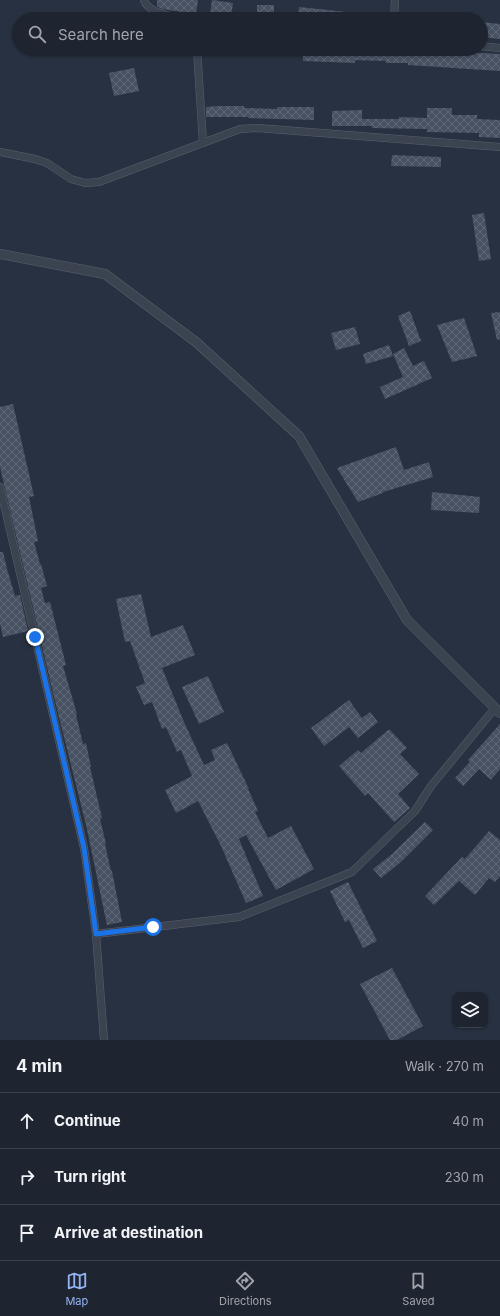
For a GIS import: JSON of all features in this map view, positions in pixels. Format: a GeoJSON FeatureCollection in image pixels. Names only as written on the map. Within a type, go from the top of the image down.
{"type":"FeatureCollection","features":[{"type":"Feature","properties":{"kind":"street"},"geometry":{"type":"LineString","coordinates":[[144,0],[145,4],[160,12]]}},
{"type":"Feature","properties":{"kind":"street"},"geometry":{"type":"LineString","coordinates":[[394,12],[395,0]]}},
{"type":"Feature","properties":{"kind":"street"},"geometry":{"type":"LineString","coordinates":[[488,47],[500,48]]}},
{"type":"Feature","properties":{"kind":"street"},"geometry":{"type":"LineString","coordinates":[[197,56],[202,143]]}},
{"type":"Feature","properties":{"kind":"street"},"geometry":{"type":"LineString","coordinates":[[0,152],[35,159],[47,164],[71,179],[85,183],[99,182],[240,129],[258,128],[500,147]]}},
{"type":"Feature","properties":{"kind":"street"},"geometry":{"type":"LineString","coordinates":[[0,254],[105,274],[196,342],[293,430],[303,442],[407,620],[497,710],[432,786],[415,811],[352,872],[239,917],[96,934]]}},
{"type":"Feature","properties":{"kind":"street"},"geometry":{"type":"LineString","coordinates":[[0,487],[84,848],[96,934],[104,1040]]}},
{"type":"Feature","properties":{"kind":"building"},"geometry":{"type":"Polygon","coordinates":[[[157,0],[198,0],[196,12],[182,12],[162,9],[157,6],[157,0]]]}},
{"type":"Feature","properties":{"kind":"building"},"geometry":{"type":"Polygon","coordinates":[[[212,0],[233,3],[232,12],[210,12],[212,0]]]}},
{"type":"Feature","properties":{"kind":"building"},"geometry":{"type":"Polygon","coordinates":[[[257,5],[274,5],[274,12],[257,12],[257,5]]]}},
{"type":"Feature","properties":{"kind":"building"},"geometry":{"type":"Polygon","coordinates":[[[299,7],[347,12],[299,12],[299,7]]]}},
{"type":"Feature","properties":{"kind":"building"},"geometry":{"type":"Polygon","coordinates":[[[488,23],[500,24],[500,39],[488,38],[488,23]]]}},
{"type":"Feature","properties":{"kind":"building"},"geometry":{"type":"Polygon","coordinates":[[[488,53],[500,54],[500,71],[408,65],[408,63],[386,63],[386,61],[355,60],[355,63],[303,61],[303,56],[488,56],[488,53]]]}},
{"type":"Feature","properties":{"kind":"building"},"geometry":{"type":"Polygon","coordinates":[[[134,68],[139,91],[114,96],[109,73],[134,68]]]}},
{"type":"Feature","properties":{"kind":"building"},"geometry":{"type":"Polygon","coordinates":[[[244,106],[244,108],[277,109],[277,107],[314,107],[314,120],[206,117],[206,107],[244,106]]]}},
{"type":"Feature","properties":{"kind":"building"},"geometry":{"type":"Polygon","coordinates":[[[427,108],[452,108],[452,115],[477,115],[477,119],[500,120],[500,138],[479,137],[479,133],[427,132],[427,129],[372,128],[372,126],[332,126],[332,111],[362,110],[362,119],[399,119],[399,117],[427,118],[427,108]]]}},
{"type":"Feature","properties":{"kind":"building"},"geometry":{"type":"Polygon","coordinates":[[[392,155],[441,157],[441,167],[391,166],[392,155]]]}},
{"type":"Feature","properties":{"kind":"building"},"geometry":{"type":"Polygon","coordinates":[[[484,213],[491,259],[479,261],[472,215],[484,213]]]}},
{"type":"Feature","properties":{"kind":"building"},"geometry":{"type":"Polygon","coordinates":[[[410,311],[421,341],[409,346],[398,316],[410,311]]]}},
{"type":"Feature","properties":{"kind":"building"},"geometry":{"type":"Polygon","coordinates":[[[500,312],[500,339],[497,340],[491,313],[500,312]]]}},
{"type":"Feature","properties":{"kind":"building"},"geometry":{"type":"Polygon","coordinates":[[[464,318],[477,356],[452,362],[437,325],[464,318]]]}},
{"type":"Feature","properties":{"kind":"building"},"geometry":{"type":"Polygon","coordinates":[[[355,327],[360,344],[336,350],[331,333],[355,327]]]}},
{"type":"Feature","properties":{"kind":"building"},"geometry":{"type":"Polygon","coordinates":[[[389,345],[393,356],[366,364],[363,354],[389,345]]]}},
{"type":"Feature","properties":{"kind":"building"},"geometry":{"type":"Polygon","coordinates":[[[404,348],[413,366],[424,361],[432,378],[385,399],[380,387],[403,377],[393,354],[404,348]]]}},
{"type":"Feature","properties":{"kind":"building"},"geometry":{"type":"Polygon","coordinates":[[[13,404],[34,496],[29,497],[38,541],[34,542],[47,586],[41,588],[45,603],[50,602],[66,665],[63,666],[77,714],[83,744],[86,743],[102,818],[100,819],[105,844],[122,922],[107,925],[86,825],[54,697],[0,467],[0,407],[13,404]]]}},
{"type":"Feature","properties":{"kind":"building"},"geometry":{"type":"Polygon","coordinates":[[[396,447],[404,470],[429,462],[433,477],[383,492],[358,502],[337,468],[396,447]]]}},
{"type":"Feature","properties":{"kind":"building"},"geometry":{"type":"Polygon","coordinates":[[[432,492],[480,497],[479,513],[431,510],[432,492]]]}},
{"type":"Feature","properties":{"kind":"building"},"geometry":{"type":"Polygon","coordinates":[[[0,552],[3,552],[15,596],[20,595],[28,631],[3,637],[0,623],[0,552]]]}},
{"type":"Feature","properties":{"kind":"building"},"geometry":{"type":"Polygon","coordinates":[[[141,594],[151,637],[183,625],[195,655],[162,668],[184,722],[204,765],[215,760],[211,750],[227,743],[249,789],[258,811],[255,812],[268,838],[291,826],[314,869],[276,890],[246,835],[239,839],[263,896],[246,903],[221,846],[198,801],[176,813],[165,790],[192,776],[181,750],[177,752],[166,727],[162,729],[152,702],[144,705],[136,687],[145,683],[130,641],[125,642],[116,599],[141,594]]]}},
{"type":"Feature","properties":{"kind":"building"},"geometry":{"type":"Polygon","coordinates":[[[208,676],[224,712],[199,724],[182,687],[208,676]]]}},
{"type":"Feature","properties":{"kind":"building"},"geometry":{"type":"Polygon","coordinates":[[[349,700],[362,718],[370,712],[378,722],[358,738],[349,727],[324,746],[311,728],[349,700]]]}},
{"type":"Feature","properties":{"kind":"building"},"geometry":{"type":"Polygon","coordinates":[[[500,724],[500,769],[491,780],[479,769],[463,786],[455,778],[470,762],[468,760],[500,724]]]}},
{"type":"Feature","properties":{"kind":"building"},"geometry":{"type":"Polygon","coordinates":[[[388,730],[390,730],[407,748],[400,754],[419,774],[398,794],[410,808],[394,822],[368,793],[365,796],[339,766],[358,750],[361,753],[388,730]]]}},
{"type":"Feature","properties":{"kind":"building"},"geometry":{"type":"Polygon","coordinates":[[[425,822],[433,830],[401,862],[381,878],[373,869],[391,855],[425,822]]]}},
{"type":"Feature","properties":{"kind":"building"},"geometry":{"type":"Polygon","coordinates":[[[489,831],[500,840],[500,876],[495,882],[489,878],[475,895],[459,881],[434,905],[425,896],[462,857],[465,859],[489,831]]]}},
{"type":"Feature","properties":{"kind":"building"},"geometry":{"type":"Polygon","coordinates":[[[348,882],[377,941],[363,948],[349,920],[345,922],[330,891],[348,882]]]}},
{"type":"Feature","properties":{"kind":"building"},"geometry":{"type":"Polygon","coordinates":[[[392,968],[423,1026],[397,1040],[390,1040],[360,984],[392,968]]]}},
{"type":"Feature","properties":{"kind":"route"},"geometry":{"type":"LineString","coordinates":[[35,637],[84,848],[96,934],[153,927]]}}]}
